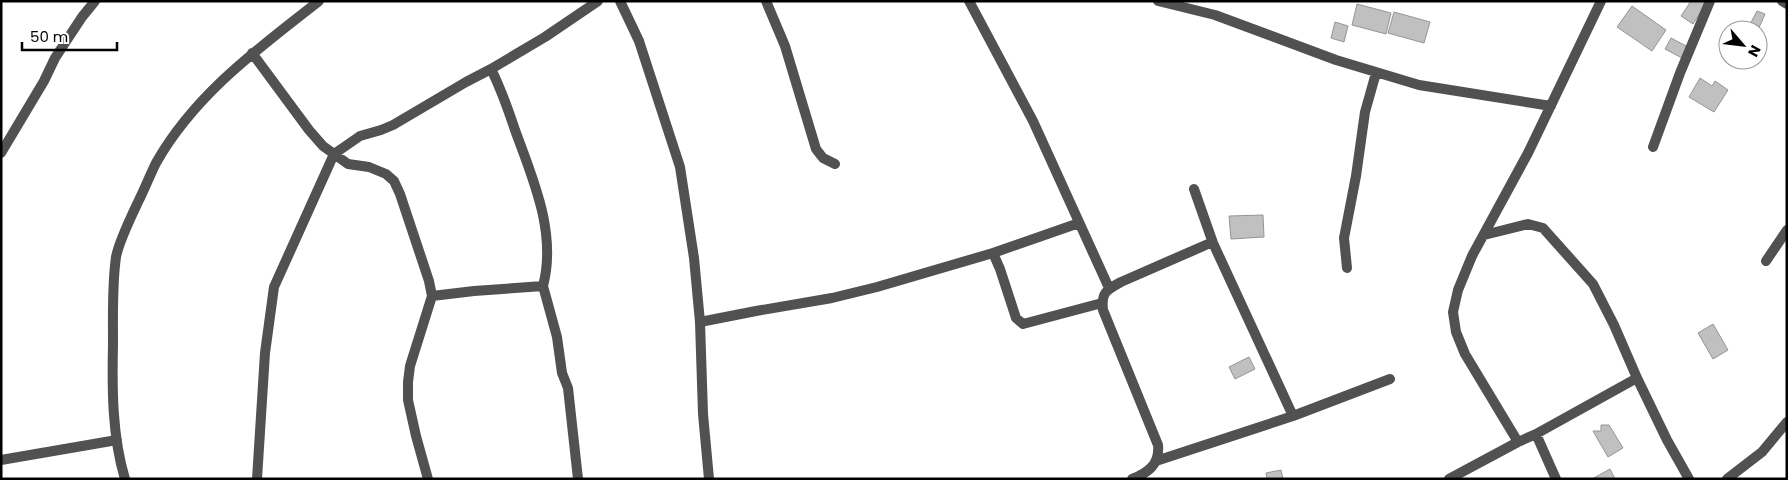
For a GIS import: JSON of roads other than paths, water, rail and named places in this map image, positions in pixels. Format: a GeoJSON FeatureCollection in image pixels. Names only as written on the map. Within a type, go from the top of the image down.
{"type":"FeatureCollection","features":[{"type":"Feature","properties":{"kind":"street"},"geometry":{"type":"LineString","coordinates":[[1,152],[44,81],[59,51],[82,17],[96,1]]}},
{"type":"Feature","properties":{"kind":"street"},"geometry":{"type":"LineString","coordinates":[[126,479],[119,458],[112,386],[116,255],[131,216],[156,162],[187,119],[218,84],[252,53],[319,1]]}},
{"type":"Feature","properties":{"kind":"street"},"geometry":{"type":"LineString","coordinates":[[257,479],[265,353],[274,287],[334,154],[360,136],[393,125],[491,69],[545,37],[598,1]]}},
{"type":"Feature","properties":{"kind":"street"},"geometry":{"type":"LineString","coordinates":[[620,1],[639,41],[680,167],[694,258],[700,322],[703,414],[708,479]]}},
{"type":"Feature","properties":{"kind":"street"},"geometry":{"type":"LineString","coordinates":[[766,1],[785,46],[816,150],[823,158],[835,164]]}},
{"type":"Feature","properties":{"kind":"street"},"geometry":{"type":"LineString","coordinates":[[969,1],[1033,121],[1109,288]]}},
{"type":"Feature","properties":{"kind":"street"},"geometry":{"type":"LineString","coordinates":[[1158,1],[1215,15],[1376,73],[1419,85],[1551,106]]}},
{"type":"Feature","properties":{"kind":"street"},"geometry":{"type":"LineString","coordinates":[[1518,442],[1465,354],[1456,332],[1453,312],[1458,290],[1472,256],[1551,106],[1601,1]]}},
{"type":"Feature","properties":{"kind":"street"},"geometry":{"type":"LineString","coordinates":[[1653,147],[1680,73],[1710,1]]}},
{"type":"Feature","properties":{"kind":"street"},"geometry":{"type":"LineString","coordinates":[[1782,1],[1787,4]]}},
{"type":"Feature","properties":{"kind":"street"},"geometry":{"type":"LineString","coordinates":[[252,53],[323,146],[348,164],[374,168],[386,174],[394,181],[400,194],[422,258],[432,296],[410,366],[408,382],[408,400],[428,479]]}},
{"type":"Feature","properties":{"kind":"street"},"geometry":{"type":"LineString","coordinates":[[491,69],[505,99],[542,209],[548,242],[547,270],[543,286],[557,337],[562,372],[568,388],[578,479]]}},
{"type":"Feature","properties":{"kind":"street"},"geometry":{"type":"LineString","coordinates":[[1347,268],[1344,238],[1356,176],[1364,112],[1376,73]]}},
{"type":"Feature","properties":{"kind":"street"},"geometry":{"type":"LineString","coordinates":[[1194,189],[1213,243],[1293,416]]}},
{"type":"Feature","properties":{"kind":"street"},"geometry":{"type":"LineString","coordinates":[[700,322],[877,288],[993,253],[1079,223]]}},
{"type":"Feature","properties":{"kind":"street"},"geometry":{"type":"LineString","coordinates":[[1484,235],[1528,224],[1543,228],[1593,284],[1614,325],[1636,378],[1667,440],[1690,479]]}},
{"type":"Feature","properties":{"kind":"street"},"geometry":{"type":"LineString","coordinates":[[1766,261],[1787,230]]}},
{"type":"Feature","properties":{"kind":"street"},"geometry":{"type":"LineString","coordinates":[[1132,479],[1147,472],[1156,461],[1159,454],[1158,445],[1103,310],[1102,299],[1109,288],[1213,243]]}},
{"type":"Feature","properties":{"kind":"street"},"geometry":{"type":"LineString","coordinates":[[993,253],[1018,322],[1023,324],[1102,304]]}},
{"type":"Feature","properties":{"kind":"street"},"geometry":{"type":"LineString","coordinates":[[432,296],[543,286]]}},
{"type":"Feature","properties":{"kind":"street"},"geometry":{"type":"LineString","coordinates":[[1449,479],[1536,434],[1636,378]]}},
{"type":"Feature","properties":{"kind":"street"},"geometry":{"type":"LineString","coordinates":[[1156,461],[1293,416],[1390,379]]}},
{"type":"Feature","properties":{"kind":"street"},"geometry":{"type":"LineString","coordinates":[[1727,479],[1762,452],[1787,422]]}},
{"type":"Feature","properties":{"kind":"street"},"geometry":{"type":"LineString","coordinates":[[1536,434],[1556,479]]}},
{"type":"Feature","properties":{"kind":"street"},"geometry":{"type":"LineString","coordinates":[[1,460],[117,440]]}}]}
